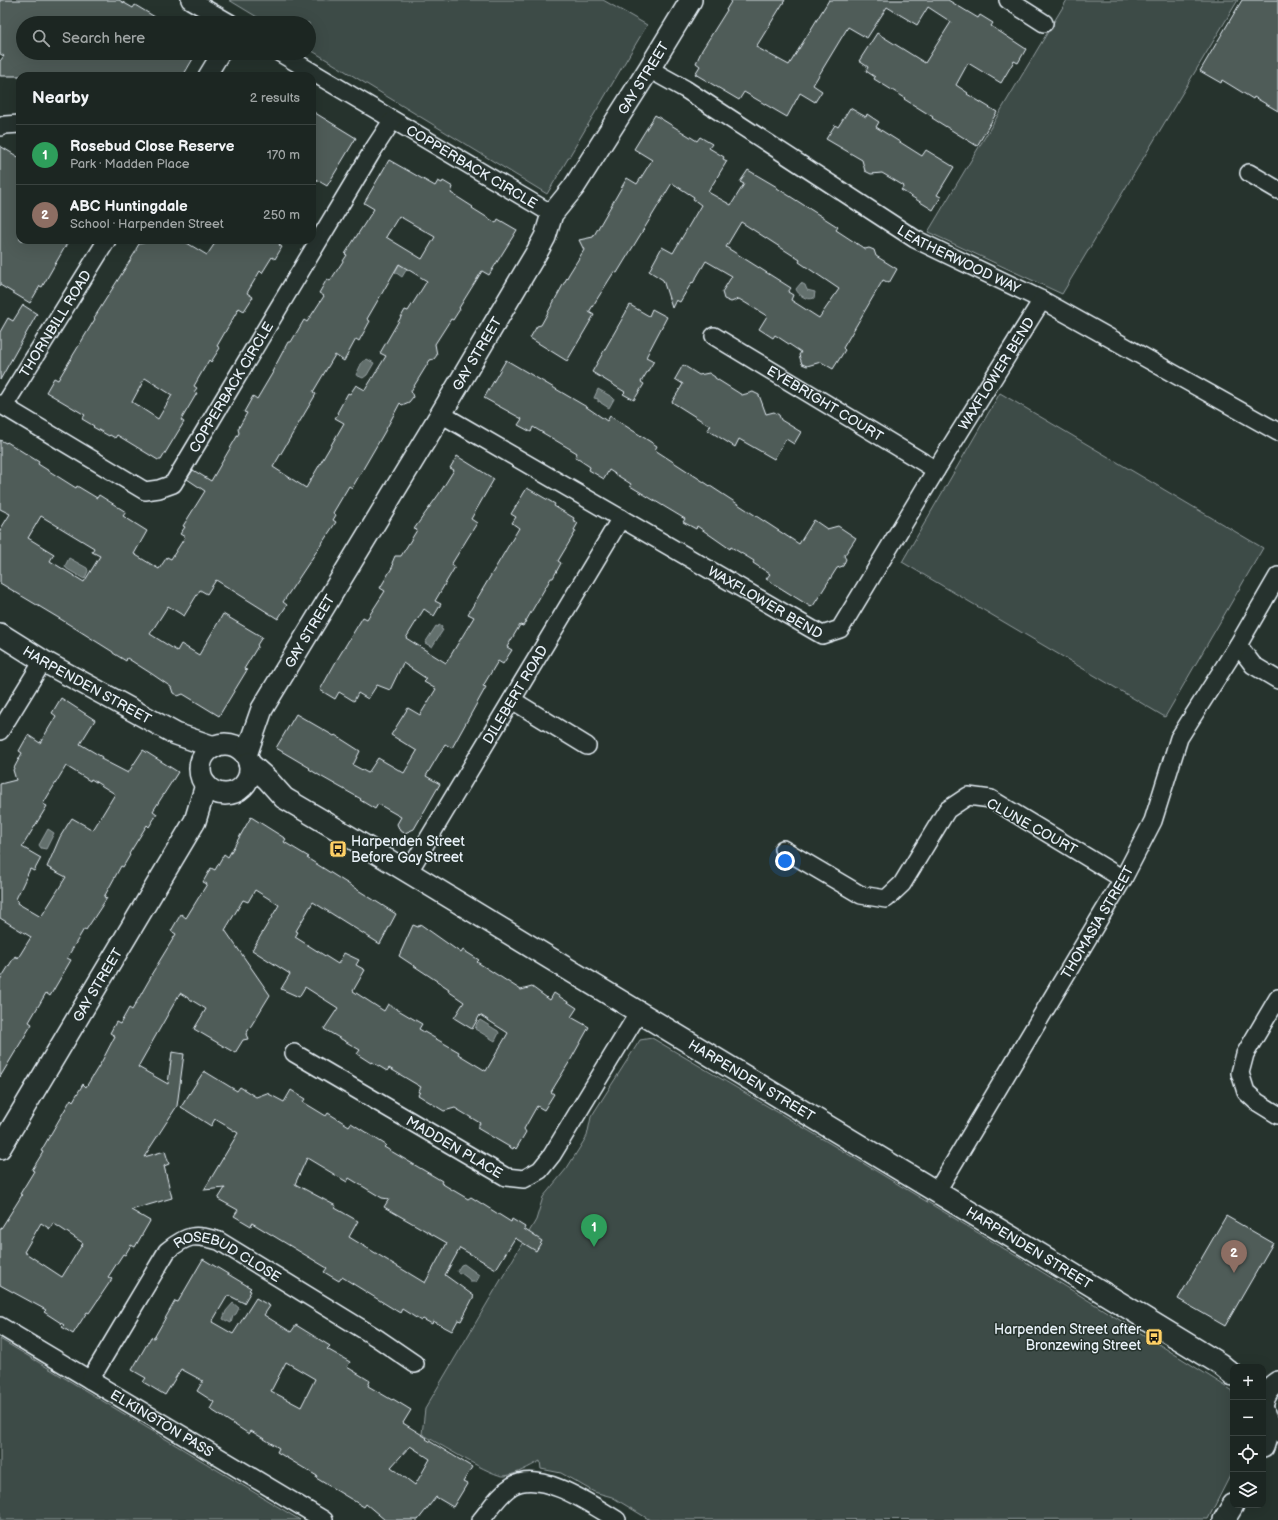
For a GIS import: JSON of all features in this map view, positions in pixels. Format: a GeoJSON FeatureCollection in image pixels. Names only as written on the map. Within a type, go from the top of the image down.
{"type":"FeatureCollection","features":[{"type":"Feature","properties":{"kind":"street"},"geometry":{"type":"LineString","coordinates":[[190,0],[218,16]]}},
{"type":"Feature","properties":{"kind":"street","name":"GAY STREET"},"geometry":{"type":"LineString","coordinates":[[247,759],[262,709],[542,244],[552,214],[574,187],[691,0]]}},
{"type":"Feature","properties":{"kind":"street"},"geometry":{"type":"LineString","coordinates":[[1008,0],[1044,24]]}},
{"type":"Feature","properties":{"kind":"street"},"geometry":{"type":"LineString","coordinates":[[210,72],[217,60]]}},
{"type":"Feature","properties":{"kind":"street","name":"COPPERBACK CIRCLE"},"geometry":{"type":"LineString","coordinates":[[292,60],[311,72]]}},
{"type":"Feature","properties":{"kind":"street","name":"LEATHERWOOD WAY"},"geometry":{"type":"LineString","coordinates":[[649,69],[690,92],[916,239],[1042,300],[1278,432]]}},
{"type":"Feature","properties":{"kind":"street","name":"COPPERBACK CIRCLE"},"geometry":{"type":"LineString","coordinates":[[316,75],[552,214]]}},
{"type":"Feature","properties":{"kind":"street","name":"COPPERBACK CIRCLE"},"geometry":{"type":"LineString","coordinates":[[2,405],[145,491],[159,489],[173,484],[372,150],[392,121]]}},
{"type":"Feature","properties":{"kind":"street"},"geometry":{"type":"LineString","coordinates":[[0,127],[16,124]]}},
{"type":"Feature","properties":{"kind":"street"},"geometry":{"type":"LineString","coordinates":[[1249,173],[1278,190]]}},
{"type":"Feature","properties":{"kind":"street","name":"THORNBILL ROAD"},"geometry":{"type":"LineString","coordinates":[[2,405],[104,244]]}},
{"type":"Feature","properties":{"kind":"street","name":"WAXFLOWER BEND"},"geometry":{"type":"LineString","coordinates":[[441,414],[822,635],[840,629],[936,470],[1042,300]]}},
{"type":"Feature","properties":{"kind":"street","name":"EYEBRIGHT COURT"},"geometry":{"type":"LineString","coordinates":[[714,336],[936,470]]}},
{"type":"Feature","properties":{"kind":"street","name":"DILEBERT ROAD"},"geometry":{"type":"LineString","coordinates":[[409,871],[622,518]]}},
{"type":"Feature","properties":{"kind":"street"},"geometry":{"type":"LineString","coordinates":[[1278,576],[1238,645],[1253,665],[1278,680]]}},
{"type":"Feature","properties":{"kind":"street","name":"HARPENDEN STREET"},"geometry":{"type":"LineString","coordinates":[[0,634],[43,661],[176,734],[190,752],[212,752],[234,746],[284,798],[409,871],[1229,1369]]}},
{"type":"Feature","properties":{"kind":"street","name":"THOMASIA STREET"},"geometry":{"type":"LineString","coordinates":[[936,1191],[1123,879],[1153,820],[1179,738],[1238,645]]}},
{"type":"Feature","properties":{"kind":"street"},"geometry":{"type":"LineString","coordinates":[[0,731],[43,661]]}},
{"type":"Feature","properties":{"kind":"street"},"geometry":{"type":"LineString","coordinates":[[512,700],[587,746]]}},
{"type":"Feature","properties":{"kind":"street","name":"GAY STREET"},"geometry":{"type":"LineString","coordinates":[[212,752],[262,709]]}},
{"type":"Feature","properties":{"kind":"street"},"geometry":{"type":"LineString","coordinates":[[206,785],[200,770],[212,752]]}},
{"type":"Feature","properties":{"kind":"street"},"geometry":{"type":"LineString","coordinates":[[234,792],[244,786],[248,779],[250,771],[247,759]]}},
{"type":"Feature","properties":{"kind":"street","name":"GAY STREET"},"geometry":{"type":"LineString","coordinates":[[0,1148],[195,821],[206,785]]}},
{"type":"Feature","properties":{"kind":"street","name":"HARPENDEN STREET"},"geometry":{"type":"LineString","coordinates":[[206,785],[217,793],[234,792],[284,798]]}},
{"type":"Feature","properties":{"kind":"street","name":"GAY STREET"},"geometry":{"type":"LineString","coordinates":[[195,821],[234,792]]}},
{"type":"Feature","properties":{"kind":"street","name":"CLUNE COURT"},"geometry":{"type":"LineString","coordinates":[[782,849],[861,895],[886,898],[902,884],[948,810],[968,796],[991,800],[1123,879]]}},
{"type":"Feature","properties":{"kind":"street"},"geometry":{"type":"LineString","coordinates":[[1278,998],[1245,1054],[1240,1073],[1246,1092],[1257,1102],[1278,1115]]}},
{"type":"Feature","properties":{"kind":"street","name":"MADDEN PLACE"},"geometry":{"type":"LineString","coordinates":[[294,1053],[506,1177],[524,1179],[540,1170],[552,1155],[639,1012]]}},
{"type":"Feature","properties":{"kind":"street","name":"ROSEBUD CLOSE"},"geometry":{"type":"LineString","coordinates":[[90,1380],[167,1252],[179,1241],[194,1236],[202,1236],[219,1241],[378,1338],[415,1364]]}},
{"type":"Feature","properties":{"kind":"street","name":"ELKINGTON PASS"},"geometry":{"type":"LineString","coordinates":[[0,1326],[324,1520]]}},
{"type":"Feature","properties":{"kind":"street"},"geometry":{"type":"LineString","coordinates":[[1263,1400],[1264,1396],[1270,1388],[1273,1380]]}},
{"type":"Feature","properties":{"kind":"street"},"geometry":{"type":"LineString","coordinates":[[1266,1436],[1270,1422]]}},
{"type":"Feature","properties":{"kind":"street"},"geometry":{"type":"LineString","coordinates":[[1266,1455],[1278,1444]]}},
{"type":"Feature","properties":{"kind":"street"},"geometry":{"type":"LineString","coordinates":[[481,1520],[505,1491],[514,1485],[531,1481],[548,1483],[617,1520]]}},
{"type":"Feature","properties":{"kind":"street"},"geometry":{"type":"LineString","coordinates":[[1224,1520],[1231,1508]]}},
{"type":"Feature","properties":{"kind":"shaded area"},"geometry":{"type":"Polygon","coordinates":[[[229,0],[603,0],[647,25],[547,194],[316,53],[316,16],[255,16],[229,0]]]}},
{"type":"Feature","properties":{"kind":"shaded area"},"geometry":{"type":"Polygon","coordinates":[[[1067,0],[1238,0],[1062,294],[928,232],[1067,0]]]}},
{"type":"Feature","properties":{"kind":"shaded area"},"geometry":{"type":"Polygon","coordinates":[[[406,253],[414,257],[402,277],[395,272],[406,253]]]}},
{"type":"Feature","properties":{"kind":"shaded area"},"geometry":{"type":"Polygon","coordinates":[[[801,283],[805,285],[807,290],[815,292],[814,298],[809,299],[803,297],[799,293],[796,289],[801,283]]]}},
{"type":"Feature","properties":{"kind":"shaded area"},"geometry":{"type":"Polygon","coordinates":[[[367,359],[374,363],[367,375],[363,378],[356,375],[362,362],[367,359]]]}},
{"type":"Feature","properties":{"kind":"shaded area"},"geometry":{"type":"Polygon","coordinates":[[[598,389],[614,399],[609,408],[600,401],[598,402],[598,399],[594,398],[598,389]]]}},
{"type":"Feature","properties":{"kind":"shaded area"},"geometry":{"type":"Polygon","coordinates":[[[1000,393],[1263,548],[1165,717],[902,562],[1000,393]]]}},
{"type":"Feature","properties":{"kind":"shaded area"},"geometry":{"type":"Polygon","coordinates":[[[69,558],[87,568],[88,571],[84,579],[67,569],[65,566],[69,558]]]}},
{"type":"Feature","properties":{"kind":"shaded area"},"geometry":{"type":"Polygon","coordinates":[[[439,625],[443,630],[432,647],[425,643],[436,626],[438,627],[439,625]]]}},
{"type":"Feature","properties":{"kind":"shaded area"},"geometry":{"type":"Polygon","coordinates":[[[48,829],[54,833],[46,849],[41,848],[39,845],[48,829]]]}},
{"type":"Feature","properties":{"kind":"shaded area"},"geometry":{"type":"Polygon","coordinates":[[[480,1020],[498,1031],[499,1033],[495,1041],[475,1029],[480,1020]]]}},
{"type":"Feature","properties":{"kind":"shaded area"},"geometry":{"type":"Polygon","coordinates":[[[652,1038],[944,1212],[1230,1389],[1230,1476],[1208,1519],[650,1520],[612,1497],[594,1492],[561,1473],[541,1469],[540,1461],[514,1474],[505,1476],[499,1475],[478,1466],[422,1434],[425,1409],[536,1220],[543,1197],[567,1168],[587,1136],[591,1117],[640,1040],[652,1038]]]}},
{"type":"Feature","properties":{"kind":"shaded area"},"geometry":{"type":"Polygon","coordinates":[[[464,1264],[479,1275],[476,1282],[470,1282],[469,1279],[461,1273],[459,1274],[457,1271],[461,1265],[464,1264]]]}},
{"type":"Feature","properties":{"kind":"shaded area"},"geometry":{"type":"Polygon","coordinates":[[[233,1303],[239,1308],[233,1316],[231,1323],[223,1319],[226,1311],[233,1303]]]}},
{"type":"Feature","properties":{"kind":"shaded area"},"geometry":{"type":"Polygon","coordinates":[[[0,1339],[300,1520],[0,1520],[0,1339]]]}},
{"type":"Feature","properties":{"kind":"building"},"geometry":{"type":"Polygon","coordinates":[[[0,0],[119,0],[133,8],[135,5],[153,16],[16,16],[16,60],[192,60],[185,72],[16,72],[16,76],[0,76],[0,61],[4,56],[0,54],[0,0]]]}},
{"type":"Feature","properties":{"kind":"building"},"geometry":{"type":"Polygon","coordinates":[[[732,0],[785,0],[756,47],[789,65],[829,0],[948,0],[978,18],[980,15],[993,23],[991,26],[1026,49],[1018,63],[1014,61],[1001,83],[968,63],[956,85],[968,93],[967,94],[997,112],[977,146],[874,79],[875,77],[866,71],[868,67],[859,61],[877,33],[925,63],[951,22],[928,7],[917,25],[887,7],[867,38],[848,27],[813,85],[822,91],[815,102],[800,93],[787,117],[744,92],[739,100],[695,74],[700,66],[696,63],[702,50],[732,0]]]}},
{"type":"Feature","properties":{"kind":"building"},"geometry":{"type":"Polygon","coordinates":[[[1242,0],[1278,0],[1278,111],[1254,97],[1253,99],[1222,80],[1221,83],[1200,71],[1242,0]]]}},
{"type":"Feature","properties":{"kind":"building"},"geometry":{"type":"Polygon","coordinates":[[[850,108],[866,117],[867,114],[879,122],[876,127],[922,156],[926,150],[954,167],[937,195],[941,197],[933,210],[901,190],[904,186],[882,173],[871,174],[865,171],[862,160],[826,139],[835,125],[838,127],[850,108]]]}},
{"type":"Feature","properties":{"kind":"building"},"geometry":{"type":"Polygon","coordinates":[[[316,113],[356,138],[327,186],[316,179],[316,113]]]}},
{"type":"Feature","properties":{"kind":"building"},"geometry":{"type":"Polygon","coordinates":[[[655,115],[697,141],[700,137],[712,144],[709,148],[724,157],[723,159],[727,161],[708,192],[731,205],[744,184],[740,182],[748,170],[838,227],[836,230],[865,249],[869,248],[874,250],[876,256],[897,269],[889,283],[883,280],[843,348],[845,350],[833,369],[821,362],[807,366],[802,364],[799,355],[801,352],[775,335],[773,338],[759,329],[767,316],[739,299],[731,302],[724,299],[722,292],[732,276],[706,261],[680,302],[676,300],[672,308],[663,280],[649,271],[662,247],[673,253],[701,205],[693,199],[694,197],[672,183],[617,273],[614,272],[589,312],[594,315],[567,361],[530,338],[537,326],[541,325],[584,250],[579,240],[593,237],[627,178],[637,184],[652,160],[634,149],[655,115]],[[741,222],[726,247],[791,288],[788,292],[793,295],[791,300],[819,318],[839,289],[799,262],[800,260],[741,222]]]}},
{"type":"Feature","properties":{"kind":"building"},"geometry":{"type":"Polygon","coordinates":[[[0,146],[16,156],[16,244],[67,244],[42,287],[40,286],[30,303],[0,285],[0,146]]]}},
{"type":"Feature","properties":{"kind":"building"},"geometry":{"type":"Polygon","coordinates":[[[389,160],[435,186],[438,181],[442,183],[443,181],[453,187],[451,193],[473,207],[472,208],[496,223],[498,219],[517,230],[489,275],[482,271],[453,320],[451,319],[435,344],[437,355],[434,359],[430,360],[411,391],[413,397],[409,402],[402,405],[400,403],[352,488],[349,486],[333,513],[336,515],[333,520],[336,522],[283,602],[287,605],[278,619],[216,580],[207,594],[200,590],[184,616],[168,606],[150,634],[177,651],[181,644],[199,655],[223,614],[262,637],[244,669],[247,670],[219,716],[183,694],[178,696],[173,693],[171,687],[127,658],[126,661],[0,583],[0,530],[10,514],[0,509],[0,440],[6,443],[7,442],[39,462],[38,464],[76,488],[77,486],[97,498],[99,495],[126,512],[123,516],[147,531],[134,554],[159,569],[167,557],[171,559],[185,537],[180,534],[185,527],[183,526],[205,491],[187,479],[193,470],[211,481],[239,433],[238,429],[247,413],[244,412],[253,396],[257,399],[288,342],[291,342],[304,320],[307,322],[324,296],[319,293],[327,279],[330,281],[347,255],[345,254],[374,209],[364,203],[389,160]],[[399,216],[386,237],[422,259],[435,237],[399,216]],[[399,264],[367,319],[370,321],[359,341],[356,339],[344,361],[335,355],[313,392],[316,394],[273,467],[306,488],[344,423],[335,418],[348,393],[350,394],[356,385],[365,390],[386,356],[380,353],[405,310],[408,311],[427,281],[399,264]],[[41,516],[28,538],[54,554],[50,561],[84,582],[100,556],[92,552],[94,548],[41,516]]]}},
{"type":"Feature","properties":{"kind":"building"},"geometry":{"type":"Polygon","coordinates":[[[139,244],[189,244],[207,255],[214,244],[280,244],[282,247],[275,259],[272,257],[262,273],[260,271],[247,293],[253,297],[244,311],[239,308],[217,346],[220,348],[211,362],[209,360],[194,386],[197,388],[194,392],[197,393],[181,420],[184,422],[161,460],[158,460],[117,435],[115,438],[110,435],[109,436],[93,427],[94,426],[82,419],[85,415],[46,392],[54,378],[58,380],[139,244]],[[145,378],[132,402],[158,419],[172,395],[145,378]]]}},
{"type":"Feature","properties":{"kind":"building"},"geometry":{"type":"Polygon","coordinates":[[[23,305],[37,314],[0,380],[0,332],[8,318],[13,321],[23,305]]]}},
{"type":"Feature","properties":{"kind":"building"},"geometry":{"type":"Polygon","coordinates":[[[630,305],[649,316],[652,309],[667,317],[646,357],[654,361],[641,382],[644,384],[634,400],[623,394],[625,392],[592,372],[630,305]]]}},
{"type":"Feature","properties":{"kind":"building"},"geometry":{"type":"Polygon","coordinates":[[[506,360],[585,406],[607,421],[610,416],[657,446],[655,450],[799,544],[814,520],[827,529],[838,526],[856,538],[844,556],[846,559],[843,566],[837,568],[811,607],[766,579],[770,574],[753,563],[754,561],[731,547],[730,549],[697,526],[696,529],[683,522],[685,519],[630,486],[631,484],[609,470],[604,479],[589,470],[590,467],[575,457],[577,453],[533,427],[531,432],[518,425],[522,419],[484,398],[506,360]]]}},
{"type":"Feature","properties":{"kind":"building"},"geometry":{"type":"Polygon","coordinates":[[[683,365],[699,375],[709,373],[742,395],[753,392],[759,395],[766,414],[774,412],[779,415],[781,420],[801,432],[794,444],[786,439],[774,459],[739,439],[735,447],[708,430],[710,426],[672,402],[683,384],[675,379],[683,365]]]}},
{"type":"Feature","properties":{"kind":"building"},"geometry":{"type":"Polygon","coordinates":[[[457,456],[494,479],[471,519],[477,523],[451,565],[455,567],[435,601],[441,604],[434,616],[424,609],[406,638],[446,663],[474,617],[468,614],[519,528],[512,523],[516,517],[511,514],[527,488],[555,504],[554,506],[574,518],[573,520],[578,523],[574,530],[576,531],[558,561],[561,563],[553,578],[551,578],[523,626],[520,625],[507,647],[512,650],[503,664],[498,661],[483,686],[486,687],[452,748],[445,744],[426,776],[440,784],[414,829],[405,833],[400,831],[397,824],[401,817],[378,804],[375,809],[276,748],[296,714],[334,736],[335,735],[360,751],[353,765],[368,773],[378,758],[404,773],[417,751],[391,735],[408,708],[420,715],[436,689],[424,682],[427,679],[403,663],[390,690],[377,685],[368,699],[358,693],[354,701],[339,692],[335,699],[320,690],[363,617],[367,619],[385,591],[380,588],[393,566],[392,563],[395,556],[401,556],[417,530],[414,529],[454,470],[450,468],[457,456]]]}},
{"type":"Feature","properties":{"kind":"building"},"geometry":{"type":"Polygon","coordinates":[[[61,698],[95,720],[80,744],[102,757],[101,759],[128,773],[143,750],[178,772],[153,811],[157,814],[149,827],[147,825],[129,854],[130,855],[123,867],[121,866],[104,897],[107,898],[86,930],[84,929],[67,958],[71,960],[50,996],[46,993],[29,1022],[32,1024],[0,1077],[0,980],[15,956],[18,958],[31,937],[0,918],[0,784],[16,780],[13,770],[22,753],[19,751],[28,735],[40,743],[56,716],[52,713],[61,698]],[[66,766],[43,804],[47,806],[22,847],[41,858],[34,871],[30,869],[16,899],[18,901],[17,903],[41,917],[66,877],[47,867],[60,837],[72,818],[93,830],[115,794],[91,779],[90,781],[66,766]]]}},
{"type":"Feature","properties":{"kind":"building"},"geometry":{"type":"Polygon","coordinates":[[[251,817],[286,839],[284,842],[309,857],[307,858],[396,914],[380,944],[313,902],[296,931],[298,932],[295,937],[338,964],[344,953],[359,960],[356,965],[365,970],[353,991],[384,1011],[388,1004],[422,1024],[419,1029],[459,1052],[458,1054],[486,1071],[508,1033],[480,1015],[472,1029],[454,1018],[464,1002],[448,991],[449,989],[399,956],[413,925],[418,927],[420,924],[461,953],[463,950],[479,960],[477,962],[521,990],[532,987],[550,1000],[554,993],[577,1008],[571,1017],[589,1027],[551,1092],[554,1094],[544,1110],[537,1106],[524,1129],[526,1132],[516,1149],[514,1147],[513,1149],[477,1128],[480,1123],[455,1108],[444,1111],[418,1095],[421,1087],[389,1068],[387,1071],[372,1062],[371,1063],[357,1054],[360,1050],[324,1029],[338,1008],[305,987],[299,997],[281,989],[290,974],[252,950],[279,905],[255,890],[248,902],[243,900],[225,930],[270,995],[246,1034],[248,1039],[243,1040],[235,1053],[194,1029],[206,1009],[180,993],[138,1067],[168,1084],[172,1052],[184,1054],[177,1106],[144,1157],[165,1151],[169,1164],[164,1166],[172,1198],[131,1210],[150,1221],[135,1247],[131,1245],[125,1255],[123,1254],[108,1277],[112,1279],[89,1313],[87,1312],[73,1334],[62,1327],[64,1325],[44,1312],[46,1310],[0,1285],[0,1230],[22,1195],[20,1194],[34,1171],[32,1170],[43,1152],[41,1151],[71,1099],[73,1101],[83,1084],[86,1087],[102,1061],[115,1036],[110,1033],[116,1022],[120,1024],[129,1008],[132,1010],[176,934],[171,931],[181,914],[186,918],[207,884],[203,882],[211,868],[215,870],[224,854],[228,857],[251,817]],[[41,1223],[24,1252],[62,1277],[83,1243],[53,1223],[50,1229],[41,1223]]]}},
{"type":"Feature","properties":{"kind":"building"},"geometry":{"type":"Polygon","coordinates":[[[204,1071],[237,1091],[240,1087],[256,1097],[267,1093],[284,1102],[291,1090],[305,1099],[303,1102],[326,1116],[328,1113],[349,1126],[351,1123],[386,1145],[384,1147],[442,1181],[441,1183],[468,1199],[471,1197],[511,1222],[512,1219],[525,1227],[524,1229],[542,1241],[536,1251],[515,1238],[496,1269],[460,1248],[445,1275],[474,1296],[461,1321],[458,1320],[452,1331],[433,1321],[432,1324],[423,1319],[421,1321],[402,1309],[400,1313],[342,1277],[339,1281],[324,1272],[327,1268],[252,1223],[251,1226],[234,1216],[238,1210],[218,1199],[225,1188],[204,1190],[238,1133],[215,1119],[211,1126],[181,1107],[204,1071]],[[307,1158],[295,1184],[336,1206],[335,1208],[358,1221],[349,1237],[425,1283],[447,1243],[384,1207],[389,1199],[382,1198],[349,1178],[347,1182],[307,1158]]]}},
{"type":"Feature","properties":{"kind":"building"},"geometry":{"type":"Polygon","coordinates":[[[1226,1216],[1273,1243],[1225,1326],[1178,1299],[1226,1216]]]}},
{"type":"Feature","properties":{"kind":"building"},"geometry":{"type":"Polygon","coordinates":[[[203,1259],[251,1288],[249,1290],[251,1291],[244,1303],[228,1295],[212,1322],[233,1334],[256,1298],[270,1306],[264,1315],[291,1332],[296,1325],[330,1346],[327,1349],[350,1362],[347,1367],[370,1381],[368,1386],[411,1410],[403,1423],[472,1467],[463,1482],[467,1484],[453,1507],[436,1497],[418,1520],[385,1520],[366,1504],[364,1507],[277,1452],[279,1448],[251,1431],[249,1434],[210,1409],[214,1402],[197,1391],[203,1381],[181,1369],[165,1395],[143,1382],[146,1378],[132,1370],[151,1337],[154,1338],[175,1301],[178,1302],[203,1259]],[[286,1362],[271,1391],[301,1407],[315,1379],[286,1362]],[[410,1446],[391,1467],[415,1485],[430,1459],[410,1446]]]}},
{"type":"Feature","properties":{"kind":"place","name":"Harpenden Street Before Gay Street"},"geometry":{"type":"Point","coordinates":[338,849]}},
{"type":"Feature","properties":{"kind":"place","name":"Rosebud Close Reserve"},"geometry":{"type":"Point","coordinates":[594,1247]}},
{"type":"Feature","properties":{"kind":"place","name":"ABC Huntingdale"},"geometry":{"type":"Point","coordinates":[1234,1273]}},
{"type":"Feature","properties":{"kind":"place","name":"Harpenden Street after Bronzewing Street"},"geometry":{"type":"Point","coordinates":[1154,1337]}}]}
